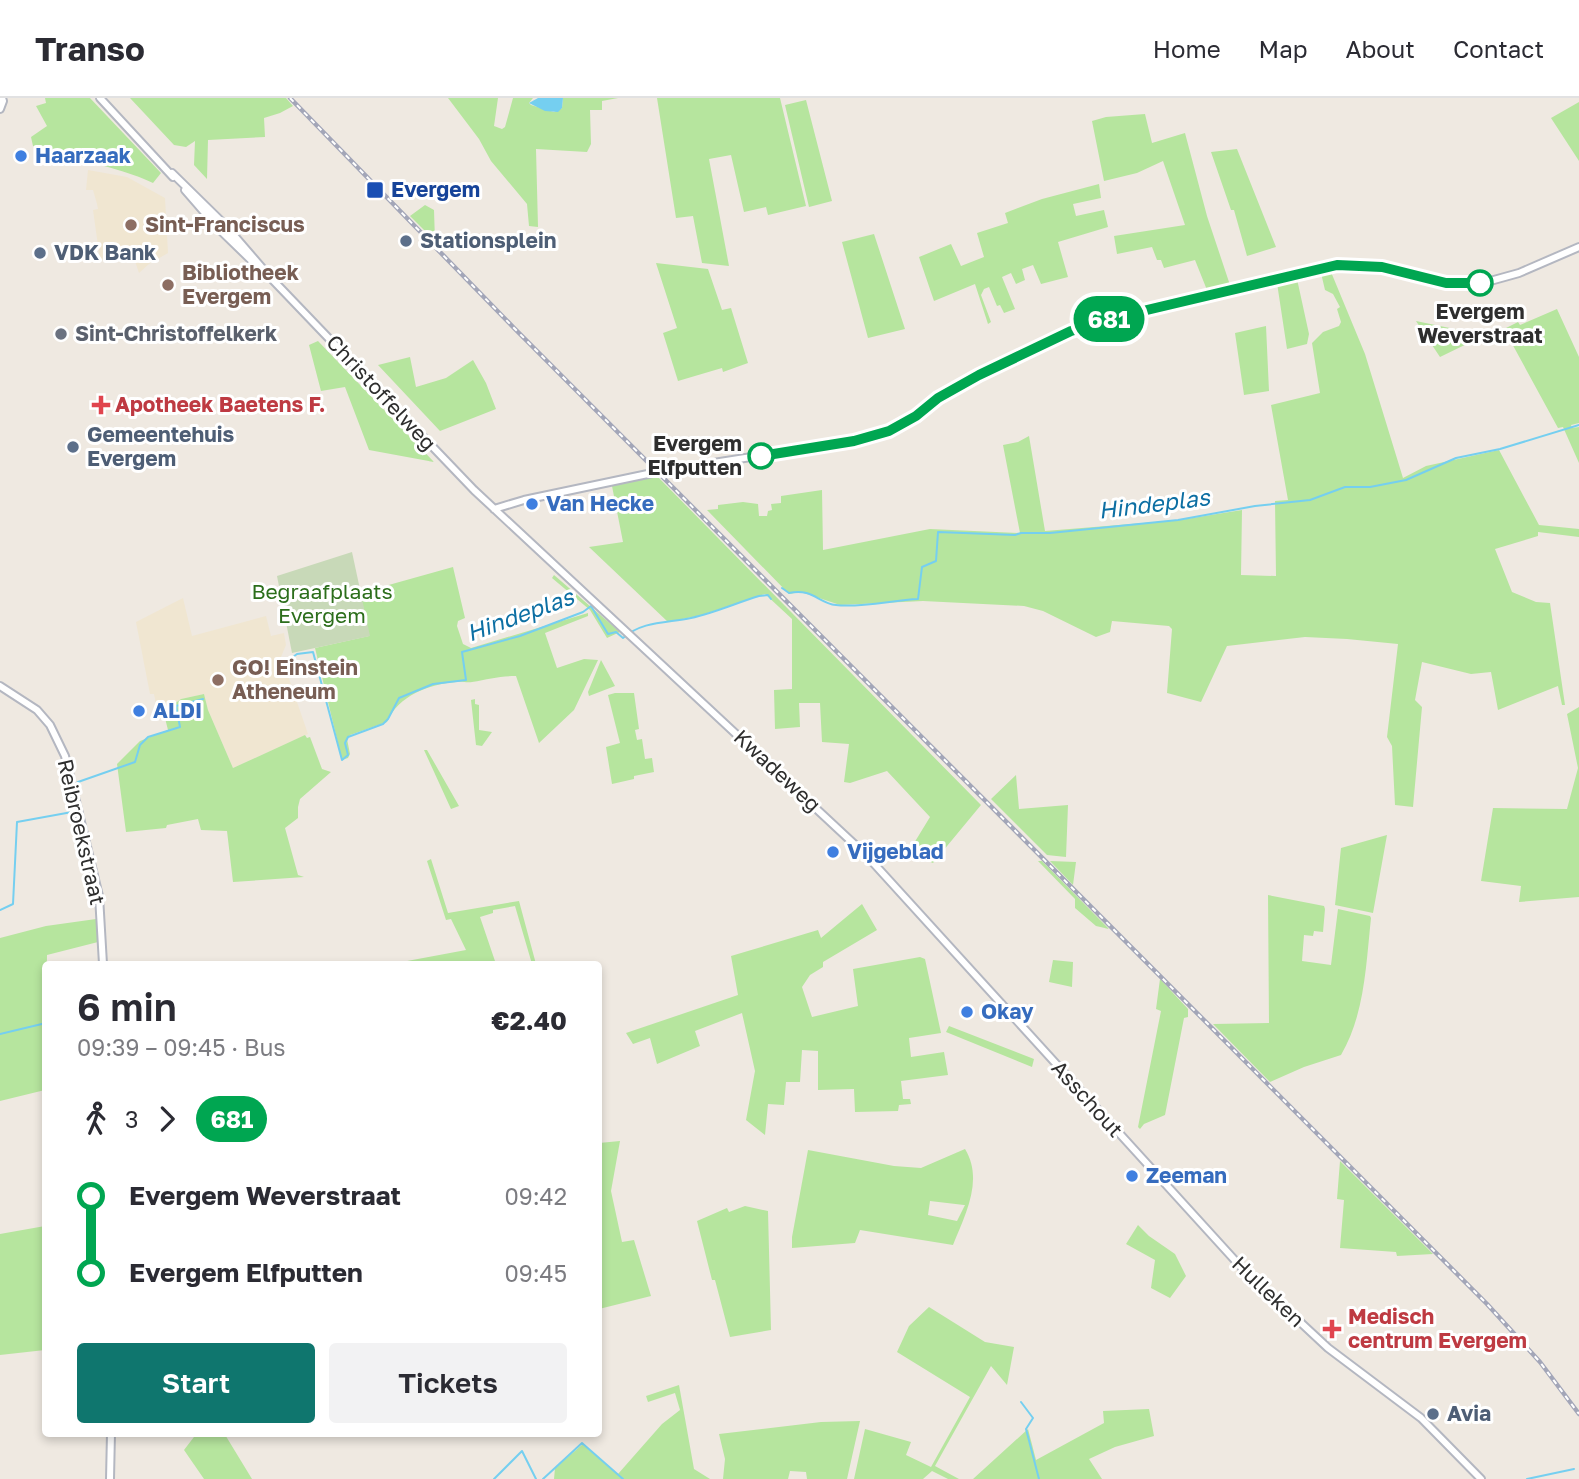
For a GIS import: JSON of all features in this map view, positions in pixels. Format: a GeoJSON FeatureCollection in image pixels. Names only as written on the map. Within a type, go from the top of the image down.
{"type":"FeatureCollection","features":[{"type":"Feature","properties":{"kind":"main road","name":"Christoffelweg"},"geometry":{"type":"LineString","coordinates":[[100,98],[228,228],[433,449],[494,509]]}},
{"type":"Feature","properties":{"kind":"main road"},"geometry":{"type":"LineString","coordinates":[[0,109],[3,99]]}},
{"type":"Feature","properties":{"kind":"main road"},"geometry":{"type":"LineString","coordinates":[[494,509],[524,500],[662,471],[868,438],[900,426],[955,388],[1071,331],[1130,314],[1337,265],[1382,267],[1446,283],[1483,283],[1519,273],[1579,247]]}},
{"type":"Feature","properties":{"kind":"main road","name":"Kwadeweg"},"geometry":{"type":"LineString","coordinates":[[494,509],[867,856],[1043,1050]]}},
{"type":"Feature","properties":{"kind":"main road","name":"Reibroekstraat"},"geometry":{"type":"LineString","coordinates":[[0,686],[37,710],[50,725],[65,756],[99,896],[103,961]]}},
{"type":"Feature","properties":{"kind":"main road","name":"Asschout"},"geometry":{"type":"LineString","coordinates":[[1043,1050],[1130,1147]]}},
{"type":"Feature","properties":{"kind":"main road","name":"Hulleken"},"geometry":{"type":"LineString","coordinates":[[1130,1147],[1211,1236],[1282,1306],[1346,1363],[1421,1418],[1481,1479]]}},
{"type":"Feature","properties":{"kind":"main road"},"geometry":{"type":"LineString","coordinates":[[110,1479],[111,1437]]}},
{"type":"Feature","properties":{"kind":"shaded area","name":"Sint-Franciscus"},"geometry":{"type":"Polygon","coordinates":[[[88,170],[127,177],[165,198],[168,253],[139,273],[135,261],[128,263],[126,259],[121,260],[119,257],[100,260],[93,210],[98,209],[93,190],[86,190],[88,170]]]}},
{"type":"Feature","properties":{"kind":"shaded area","name":"GO! Einstein Atheneum"},"geometry":{"type":"Polygon","coordinates":[[[183,598],[192,636],[266,616],[271,636],[284,633],[286,645],[278,664],[285,667],[308,734],[233,768],[208,710],[204,694],[181,699],[174,704],[174,716],[159,719],[154,694],[150,694],[136,622],[183,598]]]}},
{"type":"Feature","properties":{"kind":"green space"},"geometry":{"type":"Polygon","coordinates":[[[45,98],[90,98],[161,173],[153,183],[33,146],[31,137],[47,126],[36,106],[46,103],[45,98]]]}},
{"type":"Feature","properties":{"kind":"green space"},"geometry":{"type":"Polygon","coordinates":[[[130,98],[286,98],[293,106],[264,118],[265,137],[208,140],[207,179],[194,165],[195,141],[186,147],[174,145],[130,98]]]}},
{"type":"Feature","properties":{"kind":"green space"},"geometry":{"type":"Polygon","coordinates":[[[448,98],[498,98],[494,126],[502,129],[505,127],[513,98],[533,98],[529,103],[531,105],[554,112],[562,108],[563,98],[618,98],[602,101],[602,110],[590,110],[591,144],[587,152],[536,149],[538,227],[529,226],[527,204],[491,161],[479,139],[448,98]]]}},
{"type":"Feature","properties":{"kind":"green space"},"geometry":{"type":"Polygon","coordinates":[[[657,98],[780,98],[806,206],[768,215],[766,207],[744,212],[731,155],[709,159],[729,266],[702,263],[693,216],[676,218],[657,98]]]}},
{"type":"Feature","properties":{"kind":"green space"},"geometry":{"type":"Polygon","coordinates":[[[806,100],[832,201],[809,207],[785,105],[806,100]]]}},
{"type":"Feature","properties":{"kind":"green space"},"geometry":{"type":"Polygon","coordinates":[[[1579,102],[1579,161],[1551,118],[1579,102]]]}},
{"type":"Feature","properties":{"kind":"green space"},"geometry":{"type":"Polygon","coordinates":[[[1145,114],[1152,143],[1185,133],[1207,216],[1230,285],[1207,290],[1195,260],[1164,268],[1161,260],[1157,260],[1152,247],[1117,254],[1114,236],[1185,225],[1163,161],[1137,173],[1104,181],[1092,121],[1106,117],[1145,114]]]}},
{"type":"Feature","properties":{"kind":"green space"},"geometry":{"type":"Polygon","coordinates":[[[1237,149],[1276,247],[1247,256],[1234,210],[1231,210],[1211,152],[1237,149]]]}},
{"type":"Feature","properties":{"kind":"green space"},"geometry":{"type":"Polygon","coordinates":[[[1099,184],[1101,198],[1073,204],[1076,216],[1104,210],[1108,227],[1058,242],[1068,277],[1041,284],[1033,265],[1022,269],[1025,280],[1016,284],[1011,273],[1002,277],[1015,309],[1004,313],[1000,305],[997,306],[989,287],[984,289],[981,295],[991,322],[988,324],[975,284],[934,301],[919,257],[951,244],[961,266],[984,257],[977,233],[1008,223],[1005,213],[1042,199],[1099,184]]]}},
{"type":"Feature","properties":{"kind":"green space"},"geometry":{"type":"Polygon","coordinates":[[[425,205],[434,210],[435,241],[410,216],[425,205]]]}},
{"type":"Feature","properties":{"kind":"green space"},"geometry":{"type":"Polygon","coordinates":[[[874,234],[905,329],[868,338],[842,242],[874,234]]]}},
{"type":"Feature","properties":{"kind":"green space"},"geometry":{"type":"Polygon","coordinates":[[[656,263],[708,269],[722,310],[731,308],[748,363],[723,372],[722,368],[678,381],[663,333],[677,328],[656,263]]]}},
{"type":"Feature","properties":{"kind":"green space"},"geometry":{"type":"Polygon","coordinates":[[[1331,272],[1365,354],[1403,478],[1426,466],[1499,450],[1539,525],[1579,529],[1579,537],[1538,532],[1538,536],[1495,549],[1512,592],[1536,602],[1550,603],[1565,705],[1562,705],[1558,686],[1498,710],[1491,672],[1471,674],[1422,662],[1415,700],[1422,707],[1413,807],[1395,805],[1392,746],[1387,737],[1398,644],[1305,637],[1227,646],[1201,702],[1167,693],[1172,629],[1169,626],[1112,621],[1110,632],[1096,637],[1043,611],[1024,606],[923,601],[840,605],[801,592],[789,594],[707,510],[718,509],[718,505],[743,502],[758,504],[759,516],[767,516],[768,511],[772,510],[771,504],[781,503],[781,496],[822,490],[823,550],[930,529],[1020,533],[1003,445],[1029,436],[1045,531],[1180,520],[1242,510],[1241,575],[1276,576],[1275,501],[1288,500],[1271,405],[1320,393],[1312,343],[1323,332],[1339,326],[1341,322],[1337,309],[1340,307],[1333,294],[1325,290],[1321,273],[1331,272]]]}},
{"type":"Feature","properties":{"kind":"green space"},"geometry":{"type":"Polygon","coordinates":[[[1297,279],[1309,334],[1307,344],[1287,349],[1277,283],[1297,279]]]}},
{"type":"Feature","properties":{"kind":"green space"},"geometry":{"type":"Polygon","coordinates":[[[1557,309],[1579,357],[1579,423],[1571,425],[1572,428],[1579,427],[1579,463],[1563,427],[1558,428],[1504,329],[1557,309]]]}},
{"type":"Feature","properties":{"kind":"green space"},"geometry":{"type":"Polygon","coordinates":[[[1416,321],[1472,331],[1477,339],[1440,357],[1416,321]]]}},
{"type":"Feature","properties":{"kind":"green space"},"geometry":{"type":"Polygon","coordinates":[[[1266,326],[1269,391],[1244,395],[1235,333],[1266,326]]]}},
{"type":"Feature","properties":{"kind":"green space"},"geometry":{"type":"Polygon","coordinates":[[[318,341],[434,462],[369,450],[345,387],[321,391],[309,345],[318,341]]]}},
{"type":"Feature","properties":{"kind":"green space"},"geometry":{"type":"Polygon","coordinates":[[[410,357],[416,387],[446,378],[473,360],[496,409],[440,431],[378,365],[410,357]]]}},
{"type":"Feature","properties":{"kind":"green space"},"geometry":{"type":"Polygon","coordinates":[[[657,476],[981,805],[933,863],[908,853],[930,817],[887,771],[850,783],[844,782],[849,744],[822,742],[820,703],[799,703],[800,727],[775,729],[774,690],[792,689],[792,619],[765,594],[702,615],[668,622],[589,547],[623,542],[612,486],[657,476]]]}},
{"type":"Feature","properties":{"kind":"green space","name":"Begraafplaats Evergem"},"geometry":{"type":"Polygon","coordinates":[[[352,552],[370,636],[292,653],[277,576],[352,552]]]}},
{"type":"Feature","properties":{"kind":"green space"},"geometry":{"type":"Polygon","coordinates":[[[453,567],[465,618],[458,621],[457,626],[463,644],[471,648],[588,613],[588,616],[545,633],[557,668],[584,659],[598,660],[574,710],[539,743],[516,676],[435,685],[407,698],[387,722],[350,735],[347,739],[350,754],[342,760],[315,648],[369,636],[360,593],[453,567]]]}},
{"type":"Feature","properties":{"kind":"green space"},"geometry":{"type":"Polygon","coordinates":[[[554,575],[620,632],[607,638],[590,610],[552,578],[554,575]]]}},
{"type":"Feature","properties":{"kind":"green space"},"geometry":{"type":"Polygon","coordinates":[[[601,660],[615,686],[589,696],[588,692],[601,660]]]}},
{"type":"Feature","properties":{"kind":"green space"},"geometry":{"type":"Polygon","coordinates":[[[634,693],[639,729],[635,730],[637,740],[642,739],[645,759],[652,758],[654,772],[612,784],[606,747],[620,743],[608,695],[634,693]]]}},
{"type":"Feature","properties":{"kind":"green space"},"geometry":{"type":"Polygon","coordinates":[[[204,694],[208,710],[233,768],[305,735],[310,737],[322,769],[331,772],[300,799],[298,818],[285,828],[298,875],[304,877],[233,882],[227,831],[201,830],[198,819],[167,825],[166,828],[126,832],[117,764],[140,741],[168,730],[165,718],[174,716],[174,704],[181,699],[204,694]]]}},
{"type":"Feature","properties":{"kind":"green space"},"geometry":{"type":"Polygon","coordinates":[[[475,699],[475,704],[479,705],[479,730],[492,732],[482,746],[476,745],[471,700],[475,699]]]}},
{"type":"Feature","properties":{"kind":"green space"},"geometry":{"type":"Polygon","coordinates":[[[1579,707],[1579,897],[1519,902],[1521,886],[1481,881],[1493,808],[1567,809],[1578,768],[1567,714],[1579,707]]]}},
{"type":"Feature","properties":{"kind":"green space"},"geometry":{"type":"Polygon","coordinates":[[[424,750],[427,750],[459,806],[451,809],[424,750]]]}},
{"type":"Feature","properties":{"kind":"green space"},"geometry":{"type":"Polygon","coordinates":[[[1016,775],[1019,809],[1068,805],[1066,857],[1047,855],[991,799],[1016,775]]]}},
{"type":"Feature","properties":{"kind":"green space"},"geometry":{"type":"Polygon","coordinates":[[[1387,835],[1373,913],[1335,905],[1341,848],[1387,835]]]}},
{"type":"Feature","properties":{"kind":"green space"},"geometry":{"type":"Polygon","coordinates":[[[431,859],[448,913],[519,901],[535,961],[531,961],[515,906],[493,910],[493,913],[480,917],[495,961],[407,961],[466,950],[451,919],[446,920],[427,861],[431,859]]]}},
{"type":"Feature","properties":{"kind":"green space"},"geometry":{"type":"Polygon","coordinates":[[[1038,861],[1042,861],[1109,929],[1096,926],[1075,908],[1075,899],[1038,861]]]}},
{"type":"Feature","properties":{"kind":"green space"},"geometry":{"type":"Polygon","coordinates":[[[1050,861],[1076,862],[1073,885],[1050,861]]]}},
{"type":"Feature","properties":{"kind":"green space"},"geometry":{"type":"Polygon","coordinates":[[[1268,895],[1324,906],[1323,932],[1314,931],[1313,936],[1304,935],[1302,961],[1331,965],[1338,909],[1371,918],[1360,1006],[1341,1055],[1270,1082],[1213,1024],[1269,1023],[1268,895]]]}},
{"type":"Feature","properties":{"kind":"green space"},"geometry":{"type":"Polygon","coordinates":[[[862,904],[877,930],[823,962],[823,967],[810,975],[802,987],[812,1017],[858,1006],[853,969],[920,957],[925,959],[941,1033],[909,1038],[911,1057],[944,1052],[948,1075],[901,1081],[903,1099],[910,1099],[911,1104],[899,1105],[898,1111],[855,1112],[854,1089],[818,1090],[818,1051],[802,1050],[800,1082],[786,1082],[784,1105],[768,1104],[765,1135],[746,1120],[755,1071],[742,1013],[695,1031],[700,1046],[657,1064],[650,1038],[633,1044],[626,1033],[738,995],[731,956],[818,930],[821,938],[862,904]]]}},
{"type":"Feature","properties":{"kind":"green space"},"geometry":{"type":"Polygon","coordinates":[[[96,919],[98,942],[47,955],[47,961],[42,961],[42,1091],[0,1101],[0,938],[46,926],[96,919]]]}},
{"type":"Feature","properties":{"kind":"green space"},"geometry":{"type":"Polygon","coordinates":[[[1053,960],[1073,962],[1072,987],[1049,982],[1053,960]]]}},
{"type":"Feature","properties":{"kind":"green space"},"geometry":{"type":"Polygon","coordinates":[[[1160,979],[1188,1009],[1188,1017],[1184,1018],[1165,1115],[1144,1124],[1140,1129],[1138,1127],[1161,1011],[1156,1009],[1160,979]]]}},
{"type":"Feature","properties":{"kind":"green space"},"geometry":{"type":"Polygon","coordinates":[[[949,1026],[1034,1059],[1032,1067],[946,1032],[949,1026]]]}},
{"type":"Feature","properties":{"kind":"green space"},"geometry":{"type":"Polygon","coordinates":[[[620,1141],[611,1191],[622,1242],[634,1240],[651,1296],[602,1308],[602,1143],[620,1141]]]}},
{"type":"Feature","properties":{"kind":"green space"},"geometry":{"type":"Polygon","coordinates":[[[965,1149],[970,1161],[973,1173],[971,1197],[953,1245],[860,1230],[855,1243],[792,1248],[808,1150],[894,1166],[921,1168],[965,1149]],[[930,1201],[928,1215],[957,1221],[965,1205],[930,1201]]]}},
{"type":"Feature","properties":{"kind":"green space"},"geometry":{"type":"Polygon","coordinates":[[[1340,1161],[1433,1254],[1397,1256],[1396,1252],[1340,1248],[1344,1200],[1337,1199],[1340,1161]]]}},
{"type":"Feature","properties":{"kind":"green space"},"geometry":{"type":"Polygon","coordinates":[[[745,1206],[768,1211],[771,1330],[730,1337],[697,1221],[727,1208],[729,1212],[745,1206]]]}},
{"type":"Feature","properties":{"kind":"green space"},"geometry":{"type":"Polygon","coordinates":[[[1138,1225],[1175,1254],[1186,1276],[1170,1298],[1151,1288],[1155,1260],[1126,1244],[1138,1225]]]}},
{"type":"Feature","properties":{"kind":"green space"},"geometry":{"type":"Polygon","coordinates":[[[42,1227],[42,1350],[0,1355],[0,1234],[42,1227]]]}},
{"type":"Feature","properties":{"kind":"green space"},"geometry":{"type":"Polygon","coordinates":[[[929,1307],[985,1342],[1014,1347],[1007,1385],[991,1366],[935,1466],[959,1479],[948,1479],[932,1471],[923,1479],[854,1479],[865,1429],[911,1442],[906,1455],[931,1467],[970,1397],[897,1352],[909,1326],[929,1307]]]}},
{"type":"Feature","properties":{"kind":"green space"},"geometry":{"type":"Polygon","coordinates":[[[679,1385],[694,1469],[710,1479],[554,1479],[555,1468],[583,1444],[618,1474],[662,1424],[680,1410],[675,1393],[648,1402],[646,1396],[679,1385]]]}},
{"type":"Feature","properties":{"kind":"green space"},"geometry":{"type":"Polygon","coordinates":[[[1463,1408],[1479,1415],[1480,1419],[1462,1423],[1458,1412],[1463,1408]]]}},
{"type":"Feature","properties":{"kind":"green space"},"geometry":{"type":"Polygon","coordinates":[[[1149,1409],[1154,1436],[1115,1447],[1089,1459],[1102,1479],[973,1479],[1028,1429],[1036,1460],[1104,1423],[1103,1411],[1149,1409]]]}},
{"type":"Feature","properties":{"kind":"green space"},"geometry":{"type":"Polygon","coordinates":[[[860,1421],[847,1479],[807,1479],[806,1472],[790,1471],[788,1479],[723,1479],[725,1459],[719,1434],[821,1422],[860,1421]]]}},
{"type":"Feature","properties":{"kind":"green space"},"geometry":{"type":"Polygon","coordinates":[[[194,1437],[226,1437],[252,1479],[204,1479],[184,1450],[194,1437]]]}},
{"type":"Feature","properties":{"kind":"water"},"geometry":{"type":"Polygon","coordinates":[[[538,98],[563,98],[562,108],[558,112],[545,111],[529,103],[538,98]]]}},
{"type":"Feature","properties":{"kind":"waterway","name":"Hindeplas"},"geometry":{"type":"LineString","coordinates":[[782,588],[789,593],[804,592],[836,605],[918,599],[922,567],[936,561],[938,532],[1015,535],[1050,533],[1178,520],[1255,506],[1310,500],[1345,487],[1370,487],[1406,480],[1456,458],[1500,449],[1579,425]]}},
{"type":"Feature","properties":{"kind":"waterway","name":"Hindeplas"},"geometry":{"type":"LineString","coordinates":[[285,663],[297,654],[313,652],[342,760],[348,755],[345,743],[348,737],[383,724],[399,698],[433,684],[466,680],[462,652],[520,636],[583,612],[591,606],[608,634],[616,632],[623,638],[638,628],[700,616],[759,596],[768,595],[771,599]]}},
{"type":"Feature","properties":{"kind":"waterway","name":"Hindeplas"},"geometry":{"type":"LineString","coordinates":[[78,782],[135,762],[140,745],[148,737],[180,727],[176,706],[203,699]]}},
{"type":"Feature","properties":{"kind":"waterway","name":"Hindeplas"},"geometry":{"type":"LineString","coordinates":[[0,910],[13,904],[17,822],[72,812]]}},
{"type":"Feature","properties":{"kind":"waterway"},"geometry":{"type":"LineString","coordinates":[[0,1034],[42,1024]]}},
{"type":"Feature","properties":{"kind":"waterway"},"geometry":{"type":"LineString","coordinates":[[1021,1402],[1033,1418],[1026,1429],[1039,1479]]}},
{"type":"Feature","properties":{"kind":"waterway"},"geometry":{"type":"LineString","coordinates":[[543,1479],[582,1443],[623,1479]]}},
{"type":"Feature","properties":{"kind":"waterway"},"geometry":{"type":"LineString","coordinates":[[494,1479],[522,1451],[536,1479]]}},
{"type":"Feature","properties":{"kind":"waterway"},"geometry":{"type":"LineString","coordinates":[[1527,1479],[1574,1469]]}},
{"type":"Feature","properties":{"kind":"railway"},"geometry":{"type":"LineString","coordinates":[[290,98],[514,328],[1487,1304],[1540,1362],[1579,1414]]}},
{"type":"Feature","properties":{"kind":"bus line","name":"681"},"geometry":{"type":"LineString","coordinates":[[761,456],[854,441],[889,431],[916,416],[938,398],[979,375],[1071,331],[1099,321],[1346,264],[1382,267],[1446,283],[1480,283]]}},
{"type":"Feature","properties":{"kind":"place","name":"Haarzaak"},"geometry":{"type":"Point","coordinates":[21,156]}},
{"type":"Feature","properties":{"kind":"place","name":"Evergem"},"geometry":{"type":"Point","coordinates":[375,190]}},
{"type":"Feature","properties":{"kind":"place","name":"Sint-Franciscus"},"geometry":{"type":"Point","coordinates":[131,225]}},
{"type":"Feature","properties":{"kind":"place","name":"Stationsplein"},"geometry":{"type":"Point","coordinates":[406,241]}},
{"type":"Feature","properties":{"kind":"place","name":"VDK Bank"},"geometry":{"type":"Point","coordinates":[40,253]}},
{"type":"Feature","properties":{"kind":"place","name":"Evergem Weverstraat"},"geometry":{"type":"Point","coordinates":[1480,283]}},
{"type":"Feature","properties":{"kind":"place","name":"Bibliotheek Evergem"},"geometry":{"type":"Point","coordinates":[168,285]}},
{"type":"Feature","properties":{"kind":"place","name":"Sint-Christoffelkerk"},"geometry":{"type":"Point","coordinates":[61,334]}},
{"type":"Feature","properties":{"kind":"place","name":"Apotheek Baetens F."},"geometry":{"type":"Point","coordinates":[101,405]}},
{"type":"Feature","properties":{"kind":"place","name":"Gemeentehuis Evergem"},"geometry":{"type":"Point","coordinates":[73,447]}},
{"type":"Feature","properties":{"kind":"place","name":"Evergem Elfputten"},"geometry":{"type":"Point","coordinates":[761,456]}},
{"type":"Feature","properties":{"kind":"place","name":"Van Hecke"},"geometry":{"type":"Point","coordinates":[532,504]}},
{"type":"Feature","properties":{"kind":"place","name":"GO! Einstein Atheneum"},"geometry":{"type":"Point","coordinates":[218,680]}},
{"type":"Feature","properties":{"kind":"place","name":"ALDI"},"geometry":{"type":"Point","coordinates":[139,711]}},
{"type":"Feature","properties":{"kind":"place","name":"Vijgeblad"},"geometry":{"type":"Point","coordinates":[833,852]}},
{"type":"Feature","properties":{"kind":"place","name":"Okay"},"geometry":{"type":"Point","coordinates":[967,1012]}},
{"type":"Feature","properties":{"kind":"place","name":"Zeeman"},"geometry":{"type":"Point","coordinates":[1132,1176]}},
{"type":"Feature","properties":{"kind":"place","name":"Medisch centrum Evergem"},"geometry":{"type":"Point","coordinates":[1332,1329]}},
{"type":"Feature","properties":{"kind":"place","name":"Avia"},"geometry":{"type":"Point","coordinates":[1433,1414]}}]}
